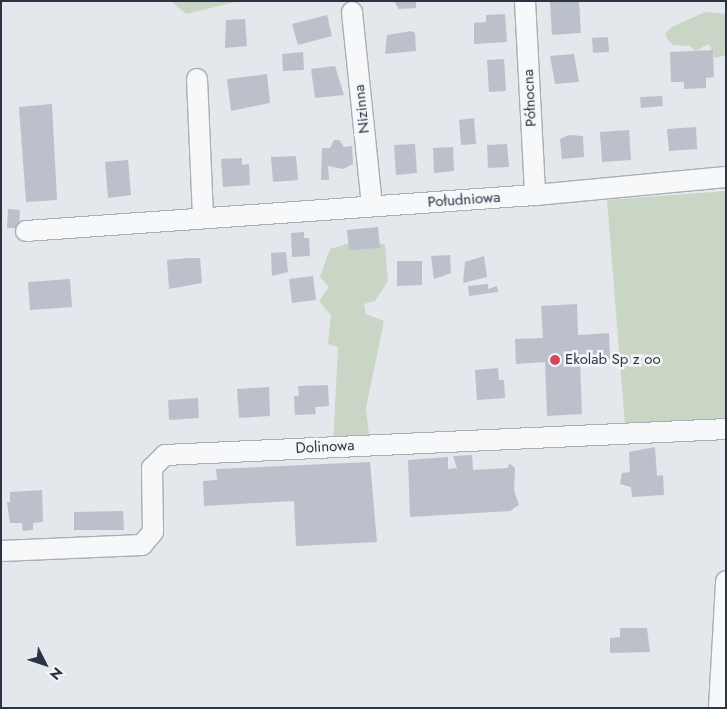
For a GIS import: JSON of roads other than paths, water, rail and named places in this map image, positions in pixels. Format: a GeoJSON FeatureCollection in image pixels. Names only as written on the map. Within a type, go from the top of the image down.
{"type":"FeatureCollection","features":[{"type":"Feature","properties":{"kind":"street","name":"Północna"},"geometry":{"type":"LineString","coordinates":[[525,1],[534,195]]}},
{"type":"Feature","properties":{"kind":"street","name":"Nizinna"},"geometry":{"type":"LineString","coordinates":[[352,12],[372,206]]}},
{"type":"Feature","properties":{"kind":"street"},"geometry":{"type":"LineString","coordinates":[[197,79],[202,217]]}},
{"type":"Feature","properties":{"kind":"street","name":"Południowa"},"geometry":{"type":"LineString","coordinates":[[26,231],[202,217],[534,195],[726,176]]}},
{"type":"Feature","properties":{"kind":"street","name":"Dolinowa"},"geometry":{"type":"LineString","coordinates":[[1,551],[142,545],[153,532],[152,468],[165,455],[726,429]]}},
{"type":"Feature","properties":{"kind":"street"},"geometry":{"type":"LineString","coordinates":[[719,708],[726,581]]}},
{"type":"Feature","properties":{"kind":"place","name":"Ekolab Sp z oo"},"geometry":{"type":"Point","coordinates":[555,360]}}]}
